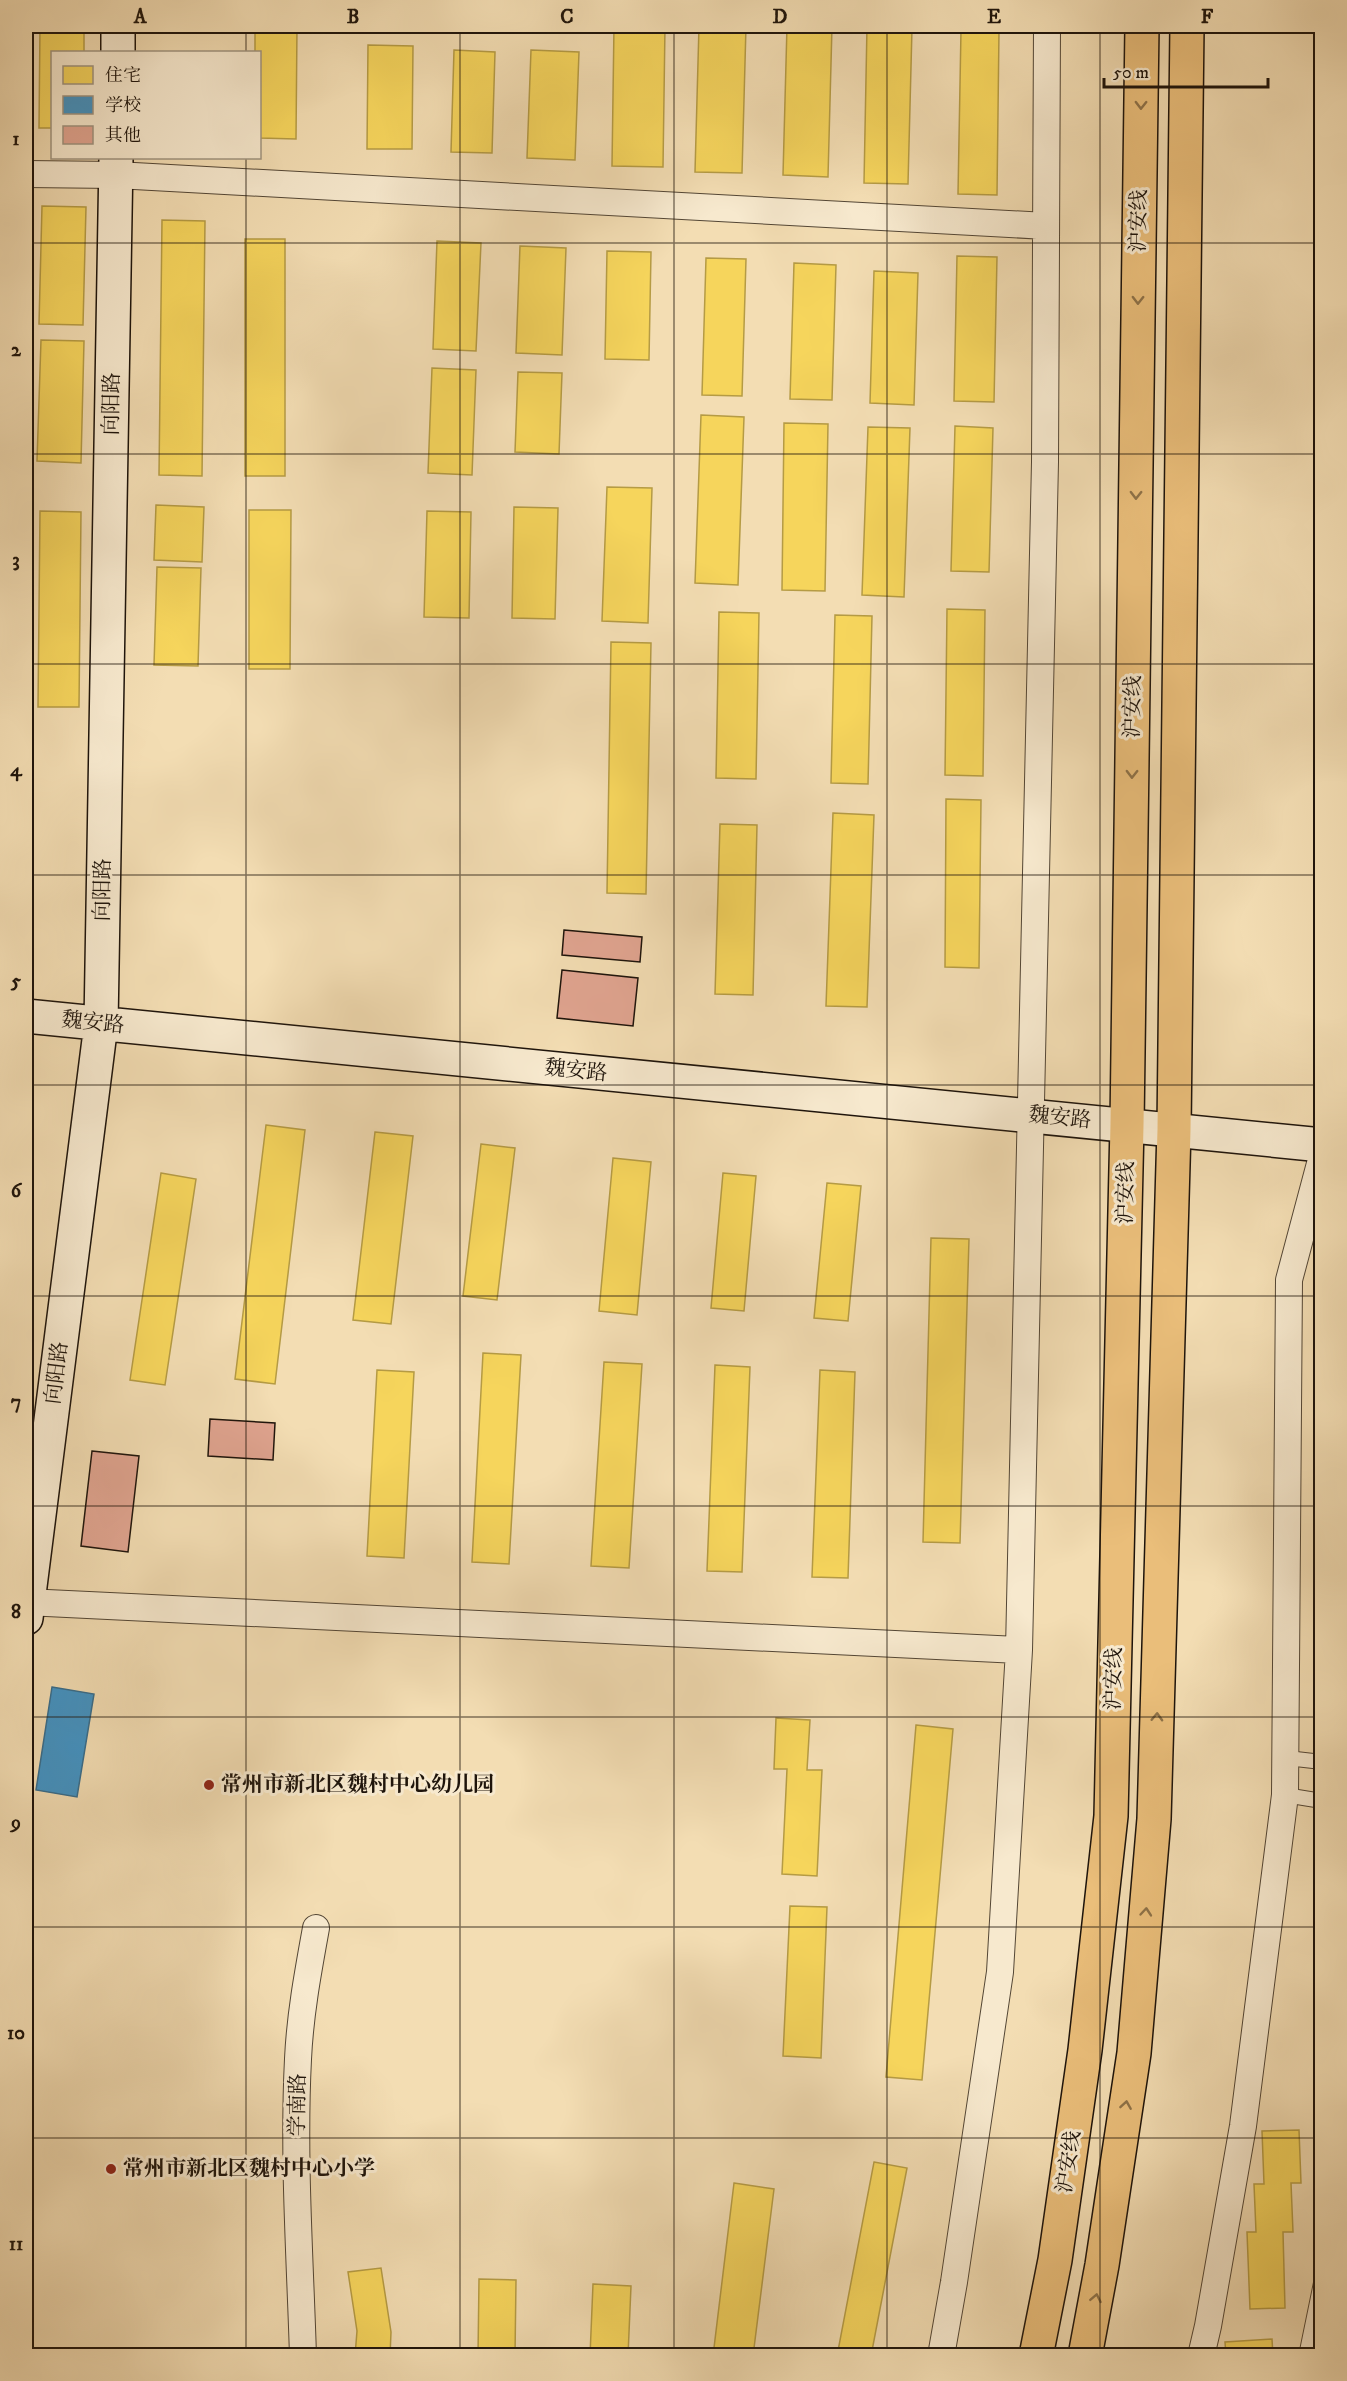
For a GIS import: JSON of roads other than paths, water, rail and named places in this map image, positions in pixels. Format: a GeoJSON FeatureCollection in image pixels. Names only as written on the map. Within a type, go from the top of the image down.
{"type":"FeatureCollection","features":[{"type":"Feature","properties":{"kind":"highway","name":"沪安线"},"geometry":{"type":"LineString","coordinates":[[1036,2355],[1055,2260],[1085,2050],[1111,1816],[1127,1125],[1142,26]]}},
{"type":"Feature","properties":{"kind":"highway","name":"沪安线"},"geometry":{"type":"LineString","coordinates":[[1085,2355],[1102,2265],[1134,2053],[1154,1819],[1174,1130],[1187,26]]}},
{"type":"Feature","properties":{"kind":"street"},"geometry":{"type":"LineString","coordinates":[[118,26],[118,51]]}},
{"type":"Feature","properties":{"kind":"street"},"geometry":{"type":"LineString","coordinates":[[941,2355],[1000,1972],[1019,1650],[1045,474],[1047,26]]}},
{"type":"Feature","properties":{"kind":"street"},"geometry":{"type":"LineString","coordinates":[[26,174],[116,166],[1046,226]]}},
{"type":"Feature","properties":{"kind":"street","name":"向阳路"},"geometry":{"type":"LineString","coordinates":[[26,1608],[101,1024],[116,166]]}},
{"type":"Feature","properties":{"kind":"street","name":"魏安路"},"geometry":{"type":"LineString","coordinates":[[26,1016],[1322,1145]]}},
{"type":"Feature","properties":{"kind":"street"},"geometry":{"type":"LineString","coordinates":[[1201,2355],[1243,2126],[1285,1795],[1289,1280],[1322,1156]]}},
{"type":"Feature","properties":{"kind":"street"},"geometry":{"type":"LineString","coordinates":[[26,1608],[1019,1650]]}},
{"type":"Feature","properties":{"kind":"street","name":"学南路"},"geometry":{"type":"LineString","coordinates":[[303,2355],[297,2153],[298,2059],[305,1989],[316,1928]]}},
{"type":"Feature","properties":{"kind":"lane"},"geometry":{"type":"LineString","coordinates":[[1287,1758],[1322,1762]]}},
{"type":"Feature","properties":{"kind":"lane"},"geometry":{"type":"LineString","coordinates":[[1285,1795],[1322,1801]]}},
{"type":"Feature","properties":{"kind":"lane"},"geometry":{"type":"LineString","coordinates":[[1306,2355],[1322,2278]]}},
{"type":"Feature","properties":{"kind":"place","name":"常州市新北区魏村中心幼儿园"},"geometry":{"type":"Point","coordinates":[209,1785]}},
{"type":"Feature","properties":{"kind":"place","name":"常州市新北区魏村中心小学"},"geometry":{"type":"Point","coordinates":[111,2169]}}]}
